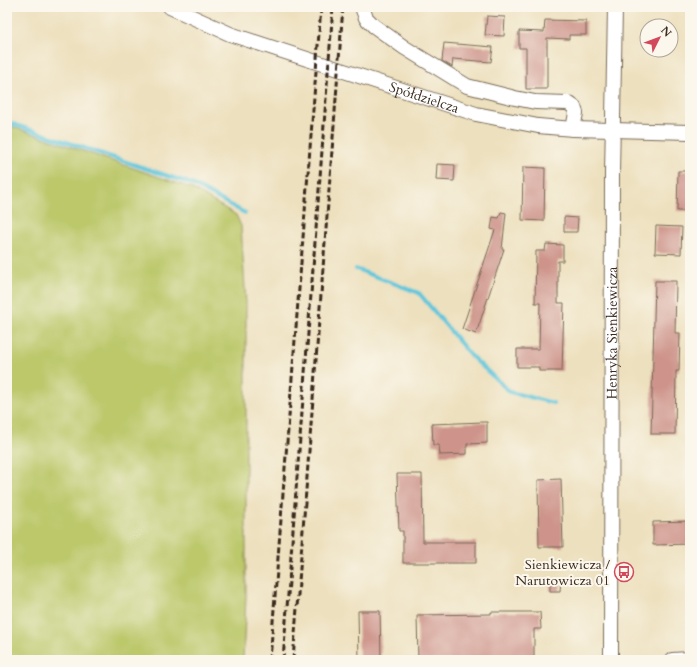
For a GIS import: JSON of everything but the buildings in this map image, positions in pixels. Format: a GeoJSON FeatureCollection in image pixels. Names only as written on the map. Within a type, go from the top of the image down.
{"type":"FeatureCollection","features":[{"type":"Feature","properties":{"kind":"street","name":"Spółdzielcza"},"geometry":{"type":"LineString","coordinates":[[170,7],[230,34],[476,114],[538,126],[573,129],[690,132]]}},
{"type":"Feature","properties":{"kind":"street"},"geometry":{"type":"LineString","coordinates":[[363,7],[366,18],[374,26],[405,48],[467,86],[535,102],[568,103],[574,108],[576,113],[573,129]]}},
{"type":"Feature","properties":{"kind":"street","name":"Henryka Sienkiewicza"},"geometry":{"type":"LineString","coordinates":[[611,660],[612,130],[615,7]]}},
{"type":"Feature","properties":{"kind":"street"},"geometry":{"type":"LineString","coordinates":[[672,660],[690,659]]}},
{"type":"Feature","properties":{"kind":"green space"},"geometry":{"type":"Polygon","coordinates":[[[7,125],[191,188],[236,215],[241,226],[246,304],[246,596],[243,660],[7,660],[7,125]]]}},
{"type":"Feature","properties":{"kind":"waterway"},"geometry":{"type":"LineString","coordinates":[[7,122],[192,184],[245,213]]}},
{"type":"Feature","properties":{"kind":"waterway"},"geometry":{"type":"LineString","coordinates":[[356,269],[419,293],[471,356],[510,392],[553,403]]}},
{"type":"Feature","properties":{"kind":"railway"},"geometry":{"type":"LineString","coordinates":[[270,660],[321,7]]}},
{"type":"Feature","properties":{"kind":"railway"},"geometry":{"type":"LineString","coordinates":[[283,660],[333,7]]}},
{"type":"Feature","properties":{"kind":"railway"},"geometry":{"type":"LineString","coordinates":[[293,660],[343,7]]}},
{"type":"Feature","properties":{"kind":"place","name":"Sienkiewicza / Narutowicza 01"},"geometry":{"type":"Point","coordinates":[624,572]}}]}
